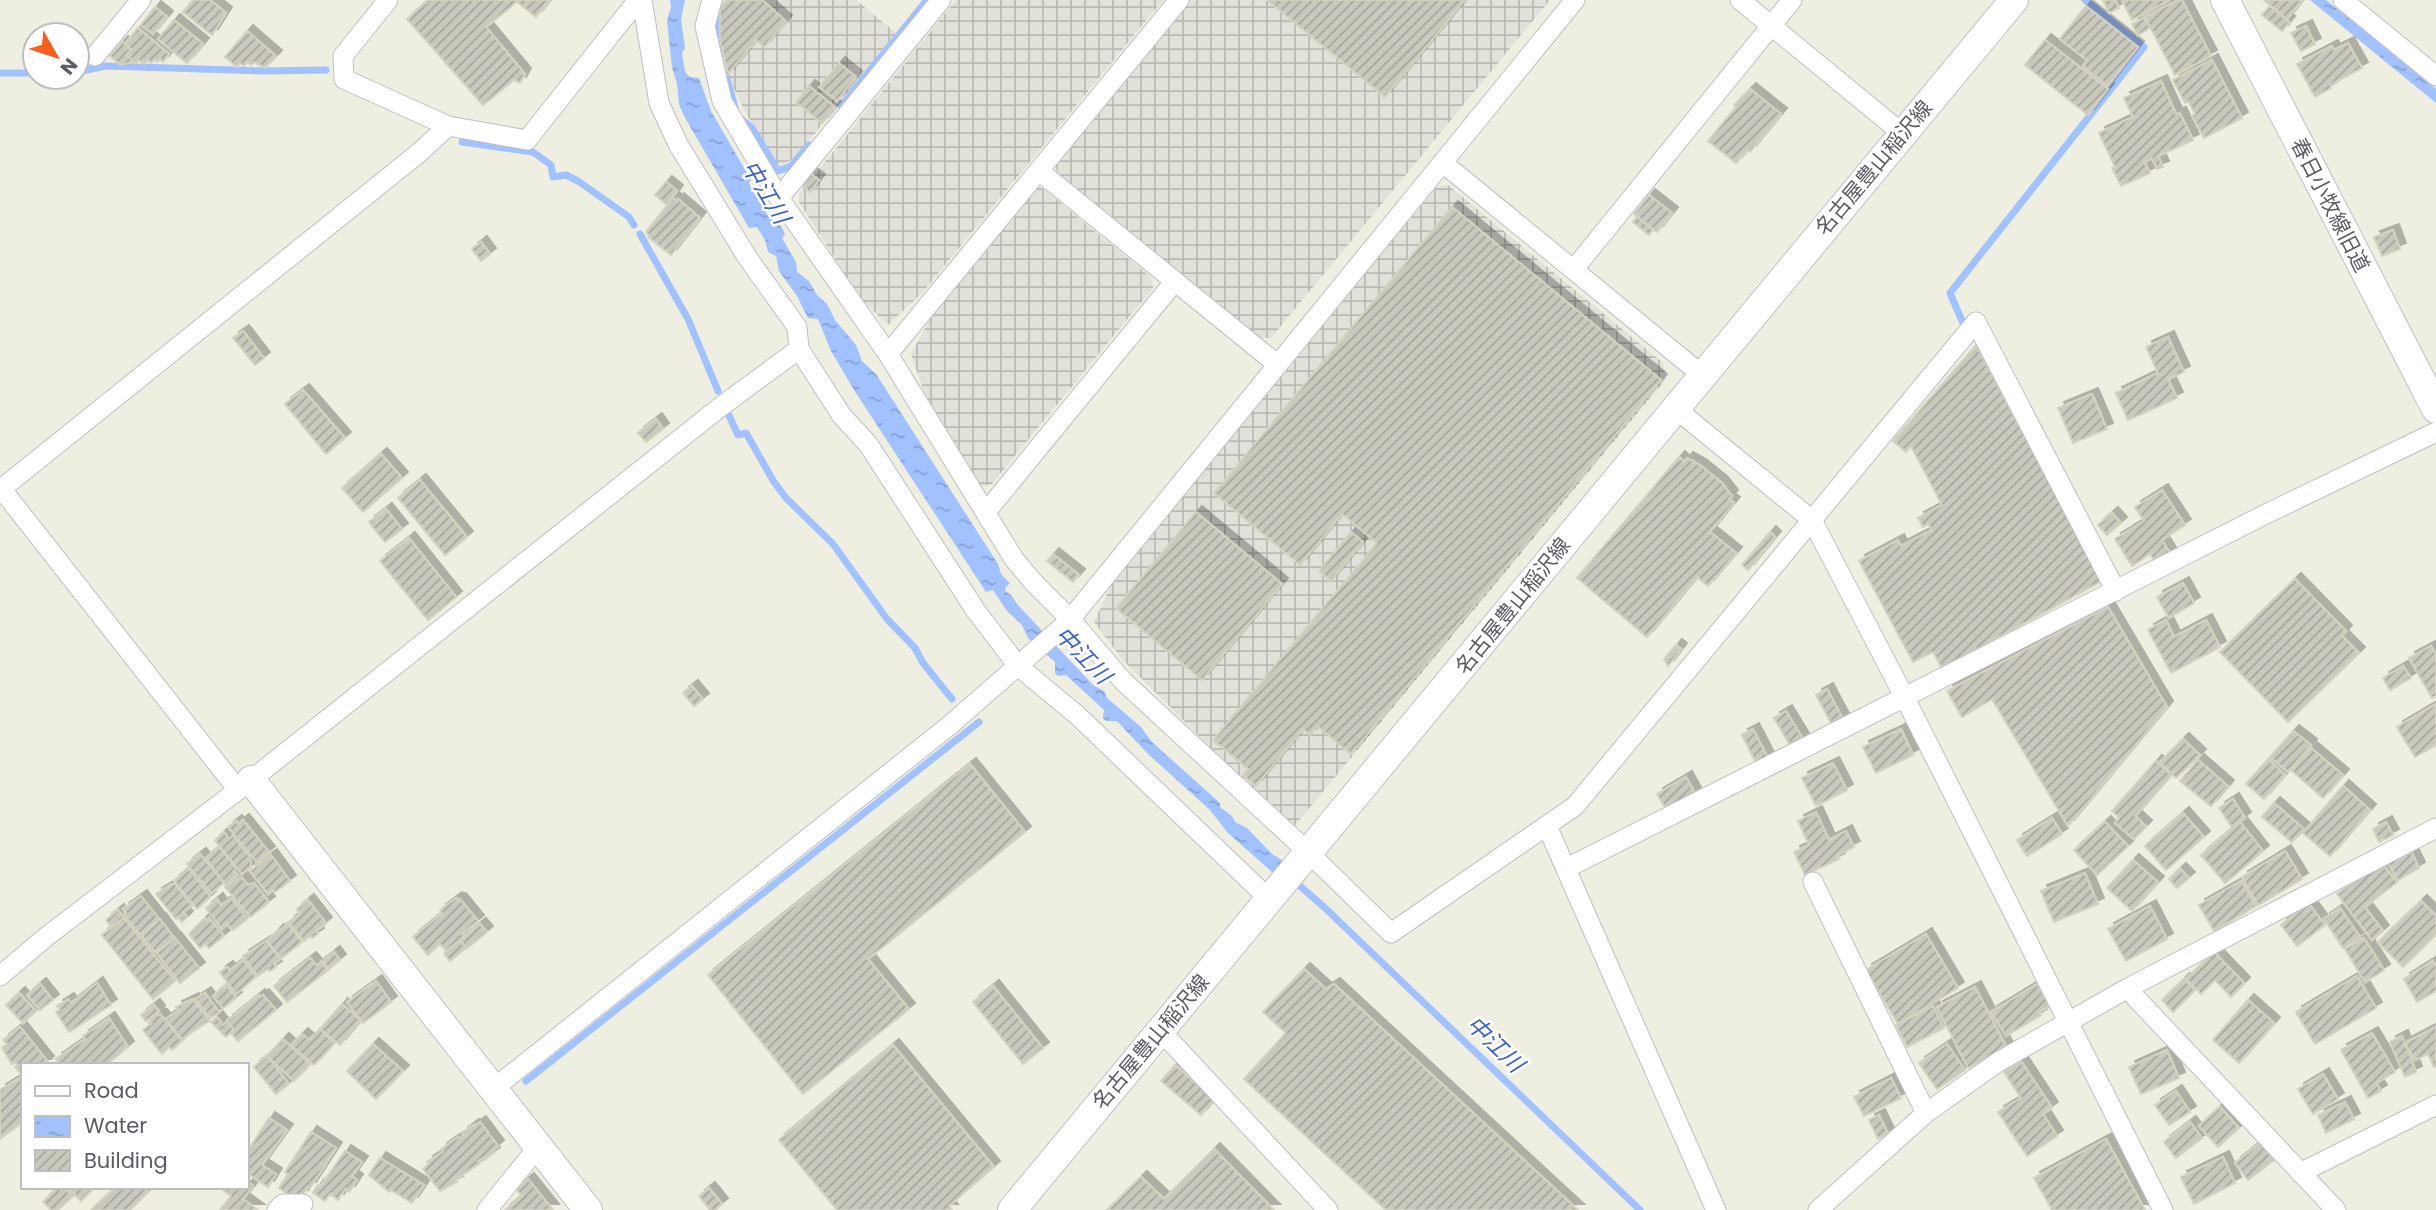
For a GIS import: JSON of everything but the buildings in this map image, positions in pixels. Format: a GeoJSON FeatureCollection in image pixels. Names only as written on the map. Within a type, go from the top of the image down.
{"type":"FeatureCollection","features":[{"type":"Feature","properties":{"kind":"main road","name":"名古屋豊山稲沢線"},"geometry":{"type":"LineString","coordinates":[[1012,1210],[2014,0]]}},
{"type":"Feature","properties":{"kind":"main road","name":"春日小牧線旧道"},"geometry":{"type":"LineString","coordinates":[[2225,0],[2436,410]]}},
{"type":"Feature","properties":{"kind":"main road"},"geometry":{"type":"LineString","coordinates":[[245,785],[588,1210]]}},
{"type":"Feature","properties":{"kind":"street"},"geometry":{"type":"LineString","coordinates":[[95,56],[141,0]]}},
{"type":"Feature","properties":{"kind":"street"},"geometry":{"type":"LineString","coordinates":[[388,0],[343,56],[344,79],[448,126],[527,139],[640,0]]}},
{"type":"Feature","properties":{"kind":"street"},"geometry":{"type":"LineString","coordinates":[[640,0],[659,103],[678,144],[747,257],[797,327],[799,349],[842,416],[868,444],[976,611],[1022,662],[1271,898]]}},
{"type":"Feature","properties":{"kind":"street"},"geometry":{"type":"LineString","coordinates":[[712,0],[705,26],[722,101],[779,198],[888,354],[1014,559],[1124,681],[1391,933],[1575,806],[1976,322],[2116,591]]}},
{"type":"Feature","properties":{"kind":"street"},"geometry":{"type":"LineString","coordinates":[[779,198],[941,0]]}},
{"type":"Feature","properties":{"kind":"street"},"geometry":{"type":"LineString","coordinates":[[888,354],[1179,0]]}},
{"type":"Feature","properties":{"kind":"street"},"geometry":{"type":"LineString","coordinates":[[493,1089],[939,734],[1069,621],[1575,0]]}},
{"type":"Feature","properties":{"kind":"street"},"geometry":{"type":"LineString","coordinates":[[1740,0],[1903,134]]}},
{"type":"Feature","properties":{"kind":"street"},"geometry":{"type":"LineString","coordinates":[[1574,270],[1792,0]]}},
{"type":"Feature","properties":{"kind":"street"},"geometry":{"type":"LineString","coordinates":[[2343,0],[2436,76]]}},
{"type":"Feature","properties":{"kind":"street"},"geometry":{"type":"LineString","coordinates":[[245,785],[0,488],[399,170],[448,126]]}},
{"type":"Feature","properties":{"kind":"street"},"geometry":{"type":"LineString","coordinates":[[1443,163],[1702,375]]}},
{"type":"Feature","properties":{"kind":"street"},"geometry":{"type":"LineString","coordinates":[[1039,170],[1278,365]]}},
{"type":"Feature","properties":{"kind":"street"},"geometry":{"type":"LineString","coordinates":[[986,512],[1175,281]]}},
{"type":"Feature","properties":{"kind":"street"},"geometry":{"type":"LineString","coordinates":[[0,976],[719,408],[799,349]]}},
{"type":"Feature","properties":{"kind":"street"},"geometry":{"type":"LineString","coordinates":[[1676,409],[1812,520],[2069,1020],[2163,1210]]}},
{"type":"Feature","properties":{"kind":"street"},"geometry":{"type":"LineString","coordinates":[[1567,868],[2266,514],[2436,432]]}},
{"type":"Feature","properties":{"kind":"street"},"geometry":{"type":"LineString","coordinates":[[1547,826],[1716,1210]]}},
{"type":"Feature","properties":{"kind":"street"},"geometry":{"type":"LineString","coordinates":[[1818,1210],[1926,1113],[1998,1062],[2069,1020],[2210,944],[2436,828]]}},
{"type":"Feature","properties":{"kind":"street"},"geometry":{"type":"LineString","coordinates":[[1813,882],[1926,1113]]}},
{"type":"Feature","properties":{"kind":"street"},"geometry":{"type":"LineString","coordinates":[[2134,996],[2336,1210]]}},
{"type":"Feature","properties":{"kind":"street"},"geometry":{"type":"LineString","coordinates":[[1160,1030],[1328,1210]]}},
{"type":"Feature","properties":{"kind":"street"},"geometry":{"type":"LineString","coordinates":[[2300,1173],[2436,1105]]}},
{"type":"Feature","properties":{"kind":"street"},"geometry":{"type":"LineString","coordinates":[[487,1210],[538,1147]]}},
{"type":"Feature","properties":{"kind":"street"},"geometry":{"type":"LineString","coordinates":[[277,1210],[283,1204],[303,1204]]}},
{"type":"Feature","properties":{"kind":"shaded area"},"geometry":{"type":"Polygon","coordinates":[[[723,0],[856,0],[896,33],[795,158],[779,166],[745,112],[727,74],[719,40],[718,6],[723,0]]]}},
{"type":"Feature","properties":{"kind":"shaded area"},"geometry":{"type":"Polygon","coordinates":[[[956,0],[1163,0],[922,293],[888,325],[860,298],[799,202],[799,194],[956,0]]]}},
{"type":"Feature","properties":{"kind":"shaded area"},"geometry":{"type":"Polygon","coordinates":[[[1187,0],[1550,0],[1271,338],[1256,338],[1057,173],[1055,160],[1187,0]]]}},
{"type":"Feature","properties":{"kind":"shaded area"},"geometry":{"type":"Polygon","coordinates":[[[1448,185],[1663,363],[1666,379],[1292,829],[1122,659],[1094,622],[1113,581],[1436,187],[1448,185]]]}},
{"type":"Feature","properties":{"kind":"shaded area"},"geometry":{"type":"Polygon","coordinates":[[[1041,187],[1151,277],[1153,288],[991,485],[981,486],[927,401],[911,354],[942,297],[1033,189],[1041,187]]]}},
{"type":"Feature","properties":{"kind":"water"},"geometry":{"type":"Polygon","coordinates":[[[670,0],[685,0],[681,19],[685,72],[690,77],[699,78],[711,111],[751,180],[749,183],[753,192],[760,196],[767,215],[784,231],[782,238],[796,262],[797,272],[809,281],[817,295],[827,304],[835,320],[856,345],[862,361],[876,374],[998,564],[1001,574],[1010,583],[1005,591],[1093,685],[1104,691],[1107,698],[1141,727],[1152,742],[1220,803],[1220,807],[1232,816],[1235,822],[1247,828],[1272,854],[1293,867],[1281,880],[1228,833],[1209,809],[1148,754],[1117,721],[1106,721],[1103,718],[1104,710],[1066,675],[1058,676],[1055,673],[1055,662],[1028,638],[1022,625],[1007,611],[993,590],[986,592],[854,390],[831,351],[818,319],[808,318],[797,296],[779,271],[776,256],[768,252],[757,227],[749,228],[684,116],[672,67],[667,21],[670,0]]]}},
{"type":"Feature","properties":{"kind":"water"},"geometry":{"type":"Polygon","coordinates":[[[2310,0],[2326,0],[2436,89],[2436,103],[2310,0]]]}},
{"type":"Feature","properties":{"kind":"waterway"},"geometry":{"type":"LineString","coordinates":[[841,106],[927,0]]}},
{"type":"Feature","properties":{"kind":"waterway"},"geometry":{"type":"LineString","coordinates":[[1962,321],[1950,293],[2144,47],[2085,0]]}},
{"type":"Feature","properties":{"kind":"waterway"},"geometry":{"type":"LineString","coordinates":[[717,10],[720,54]]}},
{"type":"Feature","properties":{"kind":"waterway"},"geometry":{"type":"LineString","coordinates":[[91,69],[106,66],[263,71],[326,70]]}},
{"type":"Feature","properties":{"kind":"waterway"},"geometry":{"type":"LineString","coordinates":[[0,73],[21,73]]}},
{"type":"Feature","properties":{"kind":"waterway"},"geometry":{"type":"LineString","coordinates":[[726,75],[735,108]]}},
{"type":"Feature","properties":{"kind":"waterway"},"geometry":{"type":"LineString","coordinates":[[740,118],[752,128],[778,171],[791,166],[809,145]]}},
{"type":"Feature","properties":{"kind":"waterway"},"geometry":{"type":"LineString","coordinates":[[462,142],[533,152],[551,165],[553,177],[566,175],[578,181],[629,217],[634,225]]}},
{"type":"Feature","properties":{"kind":"waterway"},"geometry":{"type":"LineString","coordinates":[[640,234],[688,319],[718,391]]}},
{"type":"Feature","properties":{"kind":"waterway"},"geometry":{"type":"LineString","coordinates":[[727,411],[738,435],[746,433],[786,498],[833,544],[887,619],[915,648],[923,663],[952,699]]}},
{"type":"Feature","properties":{"kind":"waterway"},"geometry":{"type":"LineString","coordinates":[[526,1081],[979,722]]}},
{"type":"Feature","properties":{"kind":"waterway","name":"中江川"},"geometry":{"type":"LineString","coordinates":[[1293,880],[1640,1210]]}}]}
